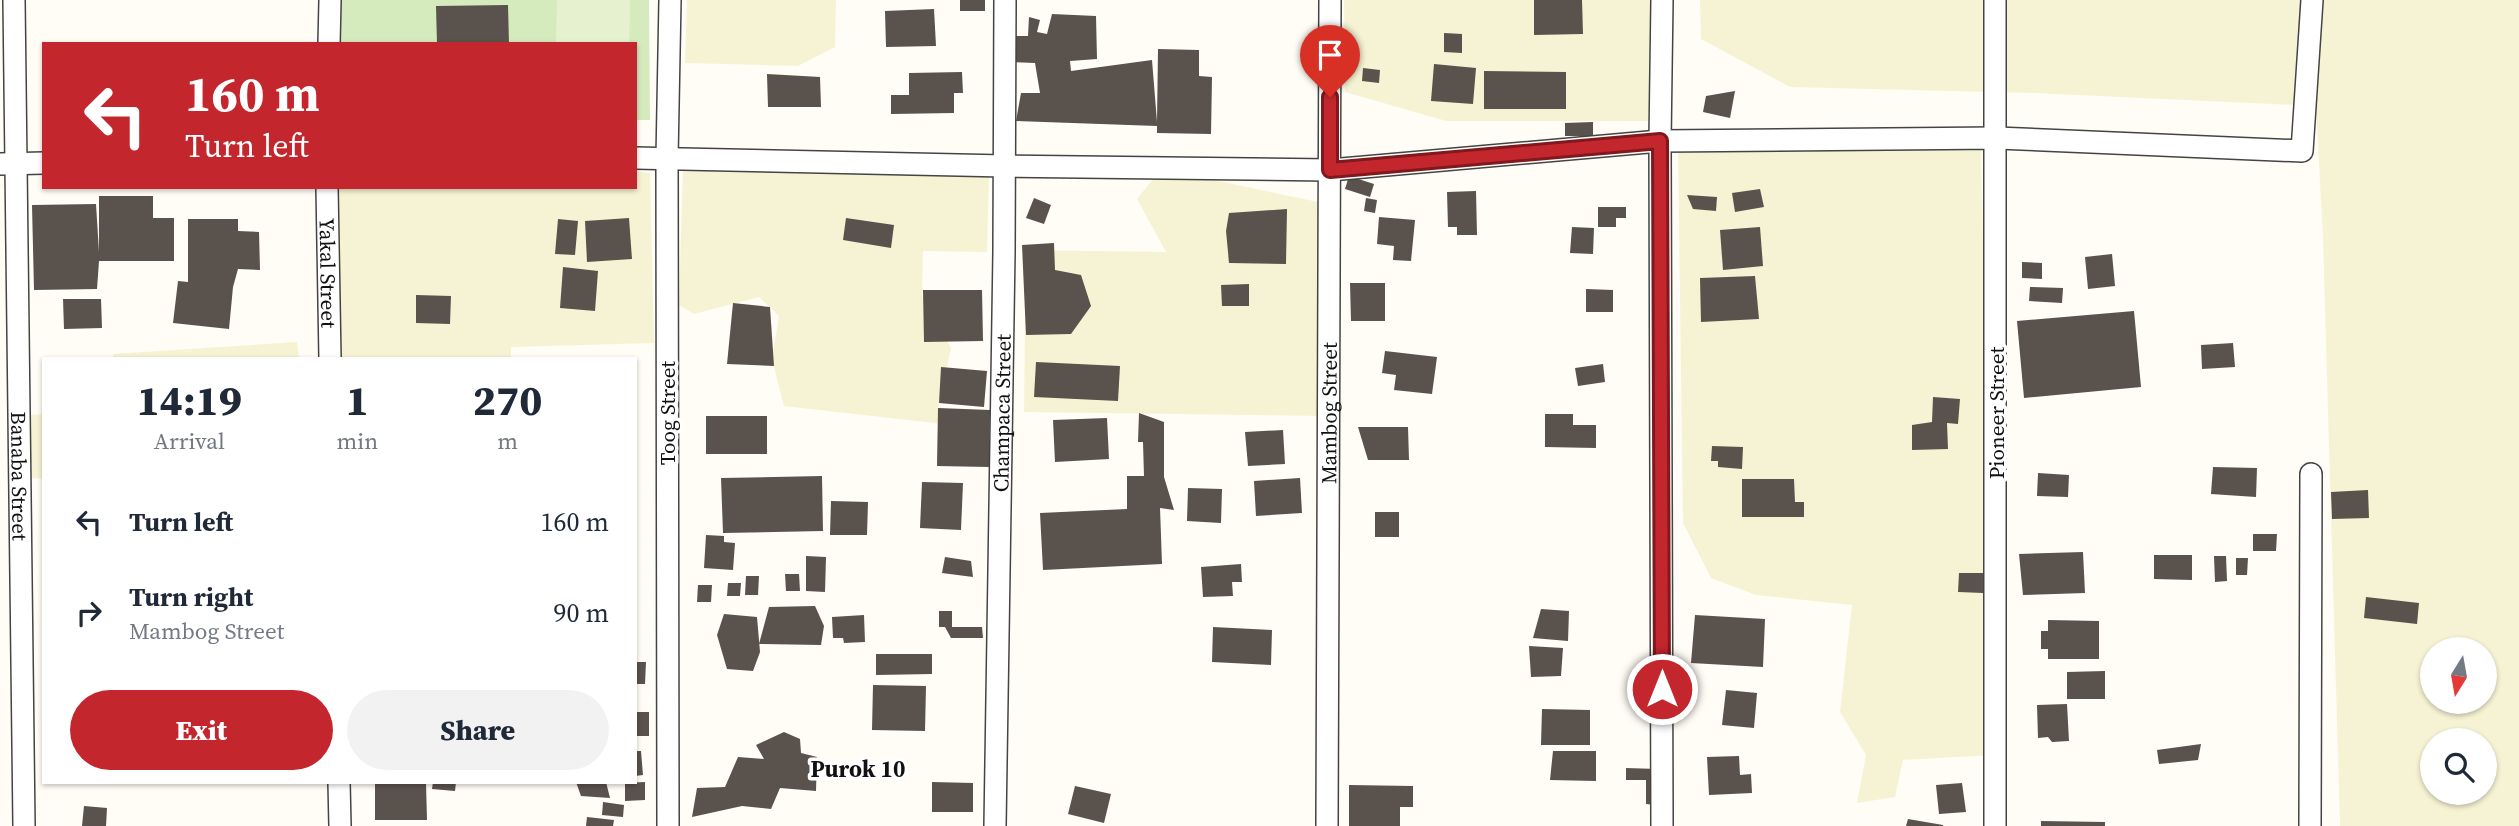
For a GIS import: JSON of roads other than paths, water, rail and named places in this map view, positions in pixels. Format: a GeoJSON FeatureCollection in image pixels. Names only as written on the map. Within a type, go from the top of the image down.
{"type":"FeatureCollection","features":[{"type":"Feature","properties":{"kind":"street","name":"Banaba Street"},"geometry":{"type":"LineString","coordinates":[[14,0],[8,164],[24,826]]}},
{"type":"Feature","properties":{"kind":"street"},"geometry":{"type":"LineString","coordinates":[[328,42],[330,0]]}},
{"type":"Feature","properties":{"kind":"street","name":"Toog Street"},"geometry":{"type":"LineString","coordinates":[[668,826],[667,158],[670,0]]}},
{"type":"Feature","properties":{"kind":"street","name":"Champaca Street"},"geometry":{"type":"LineString","coordinates":[[995,826],[1005,0]]}},
{"type":"Feature","properties":{"kind":"street","name":"Mambog Street"},"geometry":{"type":"LineString","coordinates":[[1327,826],[1330,0]]}},
{"type":"Feature","properties":{"kind":"street"},"geometry":{"type":"LineString","coordinates":[[1662,0],[1662,826]]}},
{"type":"Feature","properties":{"kind":"street","name":"Pioneer Street"},"geometry":{"type":"LineString","coordinates":[[1995,0],[1995,826]]}},
{"type":"Feature","properties":{"kind":"street"},"geometry":{"type":"LineString","coordinates":[[637,158],[1330,170],[1660,141],[1997,138],[2302,151],[2312,0]]}},
{"type":"Feature","properties":{"kind":"street"},"geometry":{"type":"LineString","coordinates":[[8,164],[42,163]]}},
{"type":"Feature","properties":{"kind":"street","name":"Yakal Street"},"geometry":{"type":"LineString","coordinates":[[327,189],[330,357]]}},
{"type":"Feature","properties":{"kind":"street"},"geometry":{"type":"LineString","coordinates":[[2310,826],[2311,474]]}},
{"type":"Feature","properties":{"kind":"street"},"geometry":{"type":"LineString","coordinates":[[339,784],[340,826]]}},
{"type":"Feature","properties":{"kind":"district","name":"Purok 10"},"geometry":{"type":"Point","coordinates":[858,769]}}]}
